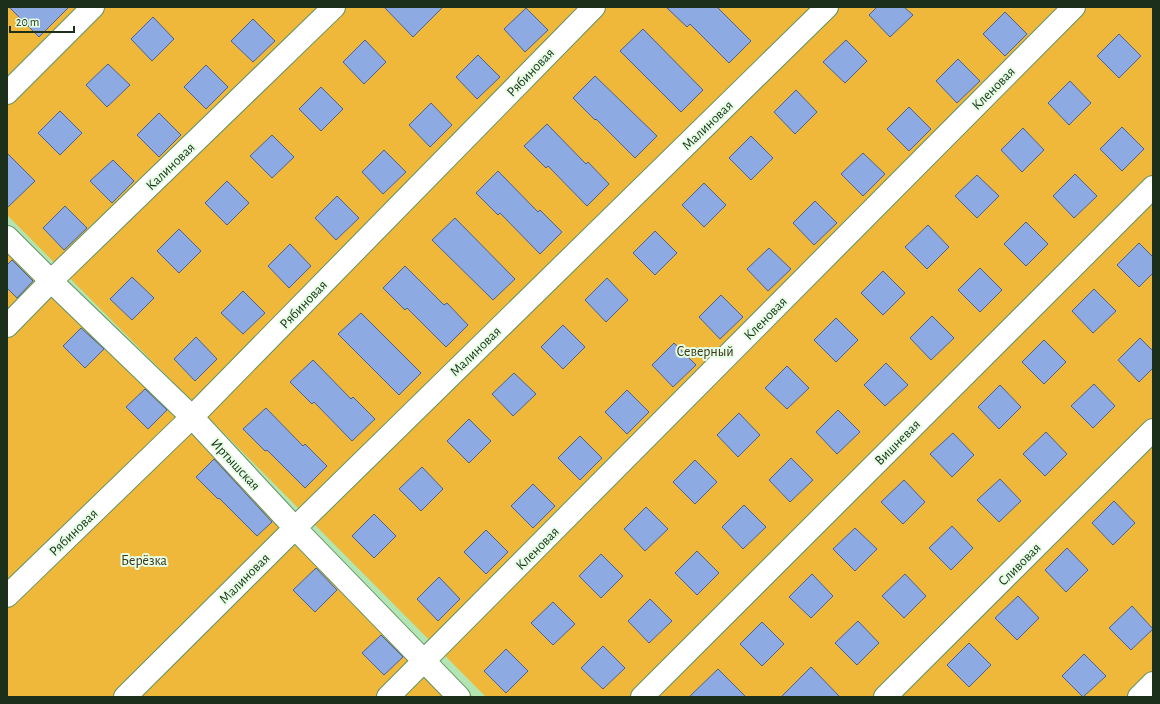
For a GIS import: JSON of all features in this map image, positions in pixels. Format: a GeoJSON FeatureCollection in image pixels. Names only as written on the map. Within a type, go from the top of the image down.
{"type":"FeatureCollection","features":[{"type":"Feature","properties":{"kind":"street"},"geometry":{"type":"LineString","coordinates":[[7,93],[92,7]]}},
{"type":"Feature","properties":{"kind":"street","name":"Калиновая"},"geometry":{"type":"LineString","coordinates":[[7,326],[51,281],[334,7]]}},
{"type":"Feature","properties":{"kind":"street","name":"Рябиновая"},"geometry":{"type":"LineString","coordinates":[[7,596],[192,417],[594,7]]}},
{"type":"Feature","properties":{"kind":"street","name":"Малиновая"},"geometry":{"type":"LineString","coordinates":[[125,697],[294,528],[828,7]]}},
{"type":"Feature","properties":{"kind":"street","name":"Кленовая"},"geometry":{"type":"LineString","coordinates":[[388,697],[1074,7]]}},
{"type":"Feature","properties":{"kind":"street","name":"Вишневая"},"geometry":{"type":"LineString","coordinates":[[642,697],[1153,187]]}},
{"type":"Feature","properties":{"kind":"street","name":"Иртышская"},"geometry":{"type":"LineString","coordinates":[[7,237],[192,417],[294,528],[459,697]]}},
{"type":"Feature","properties":{"kind":"street","name":"Сливовая"},"geometry":{"type":"LineString","coordinates":[[885,697],[1153,430]]}},
{"type":"Feature","properties":{"kind":"street"},"geometry":{"type":"LineString","coordinates":[[1139,697],[1153,683]]}},
{"type":"Feature","properties":{"kind":"green space","name":"Северный"},"geometry":{"type":"Polygon","coordinates":[[[7,7],[1153,7],[1153,697],[486,697],[7,215],[7,7]]]}},
{"type":"Feature","properties":{"kind":"green space","name":"Берёзка"},"geometry":{"type":"Polygon","coordinates":[[[7,228],[473,697],[7,697],[7,228]]]}},
{"type":"Feature","properties":{"kind":"building"},"geometry":{"type":"Polygon","coordinates":[[[9,7],[69,7],[39,37],[9,7]]]}},
{"type":"Feature","properties":{"kind":"building"},"geometry":{"type":"Polygon","coordinates":[[[384,7],[443,7],[413,37],[384,7]]]}},
{"type":"Feature","properties":{"kind":"building"},"geometry":{"type":"Polygon","coordinates":[[[666,7],[717,7],[751,41],[729,63],[690,24],[687,27],[666,7]]]}},
{"type":"Feature","properties":{"kind":"building"},"geometry":{"type":"Polygon","coordinates":[[[877,7],[904,7],[913,15],[890,37],[869,15],[877,7]]]}},
{"type":"Feature","properties":{"kind":"building"},"geometry":{"type":"Polygon","coordinates":[[[526,8],[548,30],[525,52],[504,29],[526,8]]]}},
{"type":"Feature","properties":{"kind":"building"},"geometry":{"type":"Polygon","coordinates":[[[1005,12],[1027,34],[1005,56],[983,34],[1005,12]]]}},
{"type":"Feature","properties":{"kind":"building"},"geometry":{"type":"Polygon","coordinates":[[[153,17],[174,39],[152,61],[131,39],[153,17]]]}},
{"type":"Feature","properties":{"kind":"building"},"geometry":{"type":"Polygon","coordinates":[[[253,19],[275,41],[253,62],[231,41],[253,19]]]}},
{"type":"Feature","properties":{"kind":"building"},"geometry":{"type":"Polygon","coordinates":[[[643,29],[703,90],[681,112],[620,51],[643,29]]]}},
{"type":"Feature","properties":{"kind":"building"},"geometry":{"type":"Polygon","coordinates":[[[1119,34],[1141,56],[1119,78],[1097,56],[1119,34]]]}},
{"type":"Feature","properties":{"kind":"building"},"geometry":{"type":"Polygon","coordinates":[[[365,40],[386,62],[364,84],[343,62],[365,40]]]}},
{"type":"Feature","properties":{"kind":"building"},"geometry":{"type":"Polygon","coordinates":[[[846,40],[867,61],[845,83],[823,62],[846,40]]]}},
{"type":"Feature","properties":{"kind":"building"},"geometry":{"type":"Polygon","coordinates":[[[478,55],[500,77],[477,99],[456,77],[478,55]]]}},
{"type":"Feature","properties":{"kind":"building"},"geometry":{"type":"Polygon","coordinates":[[[958,59],[980,81],[957,103],[936,81],[958,59]]]}},
{"type":"Feature","properties":{"kind":"building"},"geometry":{"type":"Polygon","coordinates":[[[108,64],[130,85],[107,107],[86,85],[108,64]]]}},
{"type":"Feature","properties":{"kind":"building"},"geometry":{"type":"Polygon","coordinates":[[[206,65],[228,87],[206,109],[184,87],[206,65]]]}},
{"type":"Feature","properties":{"kind":"building"},"geometry":{"type":"Polygon","coordinates":[[[595,76],[657,136],[635,158],[573,98],[595,76]]]}},
{"type":"Feature","properties":{"kind":"building"},"geometry":{"type":"Polygon","coordinates":[[[1070,81],[1091,103],[1069,125],[1048,103],[1070,81]]]}},
{"type":"Feature","properties":{"kind":"building"},"geometry":{"type":"Polygon","coordinates":[[[321,87],[343,109],[321,131],[299,109],[321,87]]]}},
{"type":"Feature","properties":{"kind":"building"},"geometry":{"type":"Polygon","coordinates":[[[796,90],[817,112],[795,134],[774,112],[796,90]]]}},
{"type":"Feature","properties":{"kind":"building"},"geometry":{"type":"Polygon","coordinates":[[[431,103],[452,125],[430,147],[409,125],[431,103]]]}},
{"type":"Feature","properties":{"kind":"building"},"geometry":{"type":"Polygon","coordinates":[[[909,107],[931,129],[909,151],[887,129],[909,107]]]}},
{"type":"Feature","properties":{"kind":"building"},"geometry":{"type":"Polygon","coordinates":[[[60,111],[82,133],[60,155],[38,133],[60,111]]]}},
{"type":"Feature","properties":{"kind":"building"},"geometry":{"type":"Polygon","coordinates":[[[159,113],[181,135],[159,157],[137,135],[159,113]]]}},
{"type":"Feature","properties":{"kind":"building"},"geometry":{"type":"Polygon","coordinates":[[[547,124],[586,164],[588,162],[609,184],[587,206],[548,166],[546,168],[524,146],[547,124]]]}},
{"type":"Feature","properties":{"kind":"building"},"geometry":{"type":"Polygon","coordinates":[[[1122,127],[1144,149],[1122,171],[1100,149],[1122,127]]]}},
{"type":"Feature","properties":{"kind":"building"},"geometry":{"type":"Polygon","coordinates":[[[1023,128],[1044,150],[1022,172],[1001,150],[1023,128]]]}},
{"type":"Feature","properties":{"kind":"building"},"geometry":{"type":"Polygon","coordinates":[[[272,135],[294,157],[272,178],[250,156],[272,135]]]}},
{"type":"Feature","properties":{"kind":"building"},"geometry":{"type":"Polygon","coordinates":[[[751,136],[773,158],[751,180],[729,158],[751,136]]]}},
{"type":"Feature","properties":{"kind":"building"},"geometry":{"type":"Polygon","coordinates":[[[384,150],[406,172],[383,194],[362,172],[384,150]]]}},
{"type":"Feature","properties":{"kind":"building"},"geometry":{"type":"Polygon","coordinates":[[[7,153],[35,181],[7,208],[7,153]]]}},
{"type":"Feature","properties":{"kind":"building"},"geometry":{"type":"Polygon","coordinates":[[[863,153],[885,174],[863,196],[841,174],[863,153]]]}},
{"type":"Feature","properties":{"kind":"building"},"geometry":{"type":"Polygon","coordinates":[[[113,160],[134,181],[112,203],[90,181],[113,160]]]}},
{"type":"Feature","properties":{"kind":"building"},"geometry":{"type":"Polygon","coordinates":[[[498,171],[538,212],[540,210],[562,232],[540,254],[500,213],[498,215],[476,193],[498,171]]]}},
{"type":"Feature","properties":{"kind":"building"},"geometry":{"type":"Polygon","coordinates":[[[1075,174],[1097,196],[1074,218],[1053,196],[1075,174]]]}},
{"type":"Feature","properties":{"kind":"building"},"geometry":{"type":"Polygon","coordinates":[[[977,175],[999,196],[977,218],[955,196],[977,175]]]}},
{"type":"Feature","properties":{"kind":"building"},"geometry":{"type":"Polygon","coordinates":[[[227,181],[249,203],[227,225],[205,203],[227,181]]]}},
{"type":"Feature","properties":{"kind":"building"},"geometry":{"type":"Polygon","coordinates":[[[704,183],[726,205],[704,227],[682,205],[704,183]]]}},
{"type":"Feature","properties":{"kind":"building"},"geometry":{"type":"Polygon","coordinates":[[[337,196],[359,218],[336,240],[315,218],[337,196]]]}},
{"type":"Feature","properties":{"kind":"building"},"geometry":{"type":"Polygon","coordinates":[[[815,201],[837,223],[814,245],[793,223],[815,201]]]}},
{"type":"Feature","properties":{"kind":"building"},"geometry":{"type":"Polygon","coordinates":[[[65,206],[87,228],[64,250],[43,228],[65,206]]]}},
{"type":"Feature","properties":{"kind":"building"},"geometry":{"type":"Polygon","coordinates":[[[455,218],[515,279],[493,300],[432,240],[455,218]]]}},
{"type":"Feature","properties":{"kind":"building"},"geometry":{"type":"Polygon","coordinates":[[[1026,222],[1048,244],[1026,266],[1004,244],[1026,222]]]}},
{"type":"Feature","properties":{"kind":"building"},"geometry":{"type":"Polygon","coordinates":[[[928,225],[949,247],[927,269],[905,247],[928,225]]]}},
{"type":"Feature","properties":{"kind":"building"},"geometry":{"type":"Polygon","coordinates":[[[179,229],[201,251],[179,273],[157,251],[179,229]]]}},
{"type":"Feature","properties":{"kind":"building"},"geometry":{"type":"Polygon","coordinates":[[[655,231],[677,253],[655,275],[633,253],[655,231]]]}},
{"type":"Feature","properties":{"kind":"building"},"geometry":{"type":"Polygon","coordinates":[[[1139,243],[1153,257],[1153,273],[1139,287],[1117,265],[1139,243]]]}},
{"type":"Feature","properties":{"kind":"building"},"geometry":{"type":"Polygon","coordinates":[[[290,244],[311,266],[289,288],[268,266],[290,244]]]}},
{"type":"Feature","properties":{"kind":"building"},"geometry":{"type":"Polygon","coordinates":[[[769,248],[791,269],[768,291],[747,269],[769,248]]]}},
{"type":"Feature","properties":{"kind":"building"},"geometry":{"type":"Polygon","coordinates":[[[12,260],[33,281],[17,298],[7,288],[7,265],[12,260]]]}},
{"type":"Feature","properties":{"kind":"building"},"geometry":{"type":"Polygon","coordinates":[[[405,266],[444,305],[447,303],[468,325],[446,347],[407,308],[405,310],[383,288],[405,266]]]}},
{"type":"Feature","properties":{"kind":"building"},"geometry":{"type":"Polygon","coordinates":[[[980,268],[1002,290],[980,312],[958,290],[980,268]]]}},
{"type":"Feature","properties":{"kind":"building"},"geometry":{"type":"Polygon","coordinates":[[[883,271],[905,293],[883,315],[861,293],[883,271]]]}},
{"type":"Feature","properties":{"kind":"building"},"geometry":{"type":"Polygon","coordinates":[[[132,277],[154,298],[132,320],[110,299],[132,277]]]}},
{"type":"Feature","properties":{"kind":"building"},"geometry":{"type":"Polygon","coordinates":[[[607,278],[628,300],[606,322],[585,300],[607,278]]]}},
{"type":"Feature","properties":{"kind":"building"},"geometry":{"type":"Polygon","coordinates":[[[1094,289],[1116,311],[1093,333],[1072,311],[1094,289]]]}},
{"type":"Feature","properties":{"kind":"building"},"geometry":{"type":"Polygon","coordinates":[[[243,291],[265,313],[243,334],[221,313],[243,291]]]}},
{"type":"Feature","properties":{"kind":"building"},"geometry":{"type":"Polygon","coordinates":[[[721,295],[743,317],[720,339],[699,317],[721,295]]]}},
{"type":"Feature","properties":{"kind":"building"},"geometry":{"type":"Polygon","coordinates":[[[361,313],[421,373],[399,395],[338,334],[361,313]]]}},
{"type":"Feature","properties":{"kind":"building"},"geometry":{"type":"Polygon","coordinates":[[[932,316],[954,338],[931,360],[910,338],[932,316]]]}},
{"type":"Feature","properties":{"kind":"building"},"geometry":{"type":"Polygon","coordinates":[[[836,318],[858,340],[836,362],[814,340],[836,318]]]}},
{"type":"Feature","properties":{"kind":"building"},"geometry":{"type":"Polygon","coordinates":[[[563,325],[585,347],[563,369],[541,347],[563,325]]]}},
{"type":"Feature","properties":{"kind":"building"},"geometry":{"type":"Polygon","coordinates":[[[81,328],[104,349],[85,368],[63,346],[81,328]]]}},
{"type":"Feature","properties":{"kind":"building"},"geometry":{"type":"Polygon","coordinates":[[[196,337],[217,359],[195,381],[174,359],[196,337]]]}},
{"type":"Feature","properties":{"kind":"building"},"geometry":{"type":"Polygon","coordinates":[[[1140,338],[1153,351],[1153,368],[1139,382],[1118,360],[1140,338]]]}},
{"type":"Feature","properties":{"kind":"building"},"geometry":{"type":"Polygon","coordinates":[[[1044,340],[1066,362],[1044,384],[1022,362],[1044,340]]]}},
{"type":"Feature","properties":{"kind":"building"},"geometry":{"type":"Polygon","coordinates":[[[674,343],[696,365],[673,387],[652,365],[674,343]]]}},
{"type":"Feature","properties":{"kind":"building"},"geometry":{"type":"Polygon","coordinates":[[[313,360],[351,399],[353,397],[375,419],[352,441],[314,402],[312,404],[290,382],[313,360]]]}},
{"type":"Feature","properties":{"kind":"building"},"geometry":{"type":"Polygon","coordinates":[[[886,363],[908,385],[885,406],[864,385],[886,363]]]}},
{"type":"Feature","properties":{"kind":"building"},"geometry":{"type":"Polygon","coordinates":[[[787,366],[809,388],[787,409],[765,388],[787,366]]]}},
{"type":"Feature","properties":{"kind":"building"},"geometry":{"type":"Polygon","coordinates":[[[514,373],[536,394],[513,416],[492,394],[514,373]]]}},
{"type":"Feature","properties":{"kind":"building"},"geometry":{"type":"Polygon","coordinates":[[[1094,384],[1115,406],[1093,428],[1071,406],[1094,384]]]}},
{"type":"Feature","properties":{"kind":"building"},"geometry":{"type":"Polygon","coordinates":[[[1000,385],[1021,407],[999,429],[978,407],[1000,385]]]}},
{"type":"Feature","properties":{"kind":"building"},"geometry":{"type":"Polygon","coordinates":[[[145,389],[167,410],[148,429],[126,407],[145,389]]]}},
{"type":"Feature","properties":{"kind":"building"},"geometry":{"type":"Polygon","coordinates":[[[627,390],[649,412],[627,434],[605,412],[627,390]]]}},
{"type":"Feature","properties":{"kind":"building"},"geometry":{"type":"Polygon","coordinates":[[[266,408],[303,446],[305,444],[327,466],[305,488],[267,450],[265,451],[243,429],[266,408]]]}},
{"type":"Feature","properties":{"kind":"building"},"geometry":{"type":"Polygon","coordinates":[[[838,410],[860,432],[837,454],[816,432],[838,410]]]}},
{"type":"Feature","properties":{"kind":"building"},"geometry":{"type":"Polygon","coordinates":[[[739,413],[760,435],[738,457],[717,435],[739,413]]]}},
{"type":"Feature","properties":{"kind":"building"},"geometry":{"type":"Polygon","coordinates":[[[469,419],[491,441],[469,463],[447,441],[469,419]]]}},
{"type":"Feature","properties":{"kind":"building"},"geometry":{"type":"Polygon","coordinates":[[[1046,432],[1067,454],[1045,476],[1023,454],[1046,432]]]}},
{"type":"Feature","properties":{"kind":"building"},"geometry":{"type":"Polygon","coordinates":[[[953,433],[974,455],[952,477],[930,454],[953,433]]]}},
{"type":"Feature","properties":{"kind":"building"},"geometry":{"type":"Polygon","coordinates":[[[580,436],[602,458],[580,480],[558,458],[580,436]]]}},
{"type":"Feature","properties":{"kind":"building"},"geometry":{"type":"Polygon","coordinates":[[[791,458],[813,480],[790,502],[769,480],[791,458]]]}},
{"type":"Feature","properties":{"kind":"building"},"geometry":{"type":"Polygon","coordinates":[[[214,459],[272,522],[257,536],[196,477],[214,459]]]}},
{"type":"Feature","properties":{"kind":"building"},"geometry":{"type":"Polygon","coordinates":[[[695,460],[717,482],[695,504],[673,482],[695,460]]]}},
{"type":"Feature","properties":{"kind":"building"},"geometry":{"type":"Polygon","coordinates":[[[422,467],[443,489],[421,511],[399,489],[422,467]]]}},
{"type":"Feature","properties":{"kind":"building"},"geometry":{"type":"Polygon","coordinates":[[[1000,479],[1021,501],[999,522],[977,500],[1000,479]]]}},
{"type":"Feature","properties":{"kind":"building"},"geometry":{"type":"Polygon","coordinates":[[[904,480],[925,502],[903,524],[881,502],[904,480]]]}},
{"type":"Feature","properties":{"kind":"building"},"geometry":{"type":"Polygon","coordinates":[[[533,484],[555,506],[533,528],[511,506],[533,484]]]}},
{"type":"Feature","properties":{"kind":"building"},"geometry":{"type":"Polygon","coordinates":[[[1114,501],[1135,523],[1113,545],[1092,523],[1114,501]]]}},
{"type":"Feature","properties":{"kind":"building"},"geometry":{"type":"Polygon","coordinates":[[[744,505],[766,527],[743,549],[722,527],[744,505]]]}},
{"type":"Feature","properties":{"kind":"building"},"geometry":{"type":"Polygon","coordinates":[[[646,507],[668,529],[645,551],[624,529],[646,507]]]}},
{"type":"Feature","properties":{"kind":"building"},"geometry":{"type":"Polygon","coordinates":[[[374,514],[396,536],[374,558],[352,536],[374,514]]]}},
{"type":"Feature","properties":{"kind":"building"},"geometry":{"type":"Polygon","coordinates":[[[952,526],[973,548],[951,570],[929,548],[952,526]]]}},
{"type":"Feature","properties":{"kind":"building"},"geometry":{"type":"Polygon","coordinates":[[[855,528],[877,549],[855,571],[833,549],[855,528]]]}},
{"type":"Feature","properties":{"kind":"building"},"geometry":{"type":"Polygon","coordinates":[[[486,530],[508,552],[486,574],[464,552],[486,530]]]}},
{"type":"Feature","properties":{"kind":"building"},"geometry":{"type":"Polygon","coordinates":[[[1067,548],[1088,570],[1066,592],[1045,570],[1067,548]]]}},
{"type":"Feature","properties":{"kind":"building"},"geometry":{"type":"Polygon","coordinates":[[[697,551],[719,573],[697,595],[675,573],[697,551]]]}},
{"type":"Feature","properties":{"kind":"building"},"geometry":{"type":"Polygon","coordinates":[[[601,554],[623,576],[601,598],[579,576],[601,554]]]}},
{"type":"Feature","properties":{"kind":"building"},"geometry":{"type":"Polygon","coordinates":[[[316,568],[337,590],[315,612],[293,590],[316,568]]]}},
{"type":"Feature","properties":{"kind":"building"},"geometry":{"type":"Polygon","coordinates":[[[812,574],[833,596],[811,618],[789,597],[812,574]]]}},
{"type":"Feature","properties":{"kind":"building"},"geometry":{"type":"Polygon","coordinates":[[[905,574],[926,596],[904,618],[882,596],[905,574]]]}},
{"type":"Feature","properties":{"kind":"building"},"geometry":{"type":"Polygon","coordinates":[[[439,577],[460,599],[438,621],[417,599],[439,577]]]}},
{"type":"Feature","properties":{"kind":"building"},"geometry":{"type":"Polygon","coordinates":[[[1018,596],[1039,618],[1017,640],[995,618],[1018,596]]]}},
{"type":"Feature","properties":{"kind":"building"},"geometry":{"type":"Polygon","coordinates":[[[650,599],[672,621],[649,643],[628,621],[650,599]]]}},
{"type":"Feature","properties":{"kind":"building"},"geometry":{"type":"Polygon","coordinates":[[[553,602],[575,624],[553,645],[531,623],[553,602]]]}},
{"type":"Feature","properties":{"kind":"building"},"geometry":{"type":"Polygon","coordinates":[[[1132,606],[1153,629],[1131,650],[1109,628],[1132,606]]]}},
{"type":"Feature","properties":{"kind":"building"},"geometry":{"type":"Polygon","coordinates":[[[858,621],[879,643],[857,665],[835,643],[858,621]]]}},
{"type":"Feature","properties":{"kind":"building"},"geometry":{"type":"Polygon","coordinates":[[[762,622],[784,644],[762,666],[740,644],[762,622]]]}},
{"type":"Feature","properties":{"kind":"building"},"geometry":{"type":"Polygon","coordinates":[[[381,635],[403,657],[384,675],[362,653],[381,635]]]}},
{"type":"Feature","properties":{"kind":"building"},"geometry":{"type":"Polygon","coordinates":[[[969,643],[991,665],[969,687],[947,665],[969,643]]]}},
{"type":"Feature","properties":{"kind":"building"},"geometry":{"type":"Polygon","coordinates":[[[603,646],[625,668],[603,689],[581,668],[603,646]]]}},
{"type":"Feature","properties":{"kind":"building"},"geometry":{"type":"Polygon","coordinates":[[[506,649],[528,671],[506,693],[484,671],[506,649]]]}},
{"type":"Feature","properties":{"kind":"building"},"geometry":{"type":"Polygon","coordinates":[[[1084,654],[1106,676],[1083,697],[1062,676],[1084,654]]]}},
{"type":"Feature","properties":{"kind":"building"},"geometry":{"type":"Polygon","coordinates":[[[811,667],[840,697],[781,697],[811,667]]]}},
{"type":"Feature","properties":{"kind":"building"},"geometry":{"type":"Polygon","coordinates":[[[718,669],[746,697],[689,697],[718,669]]]}}]}
